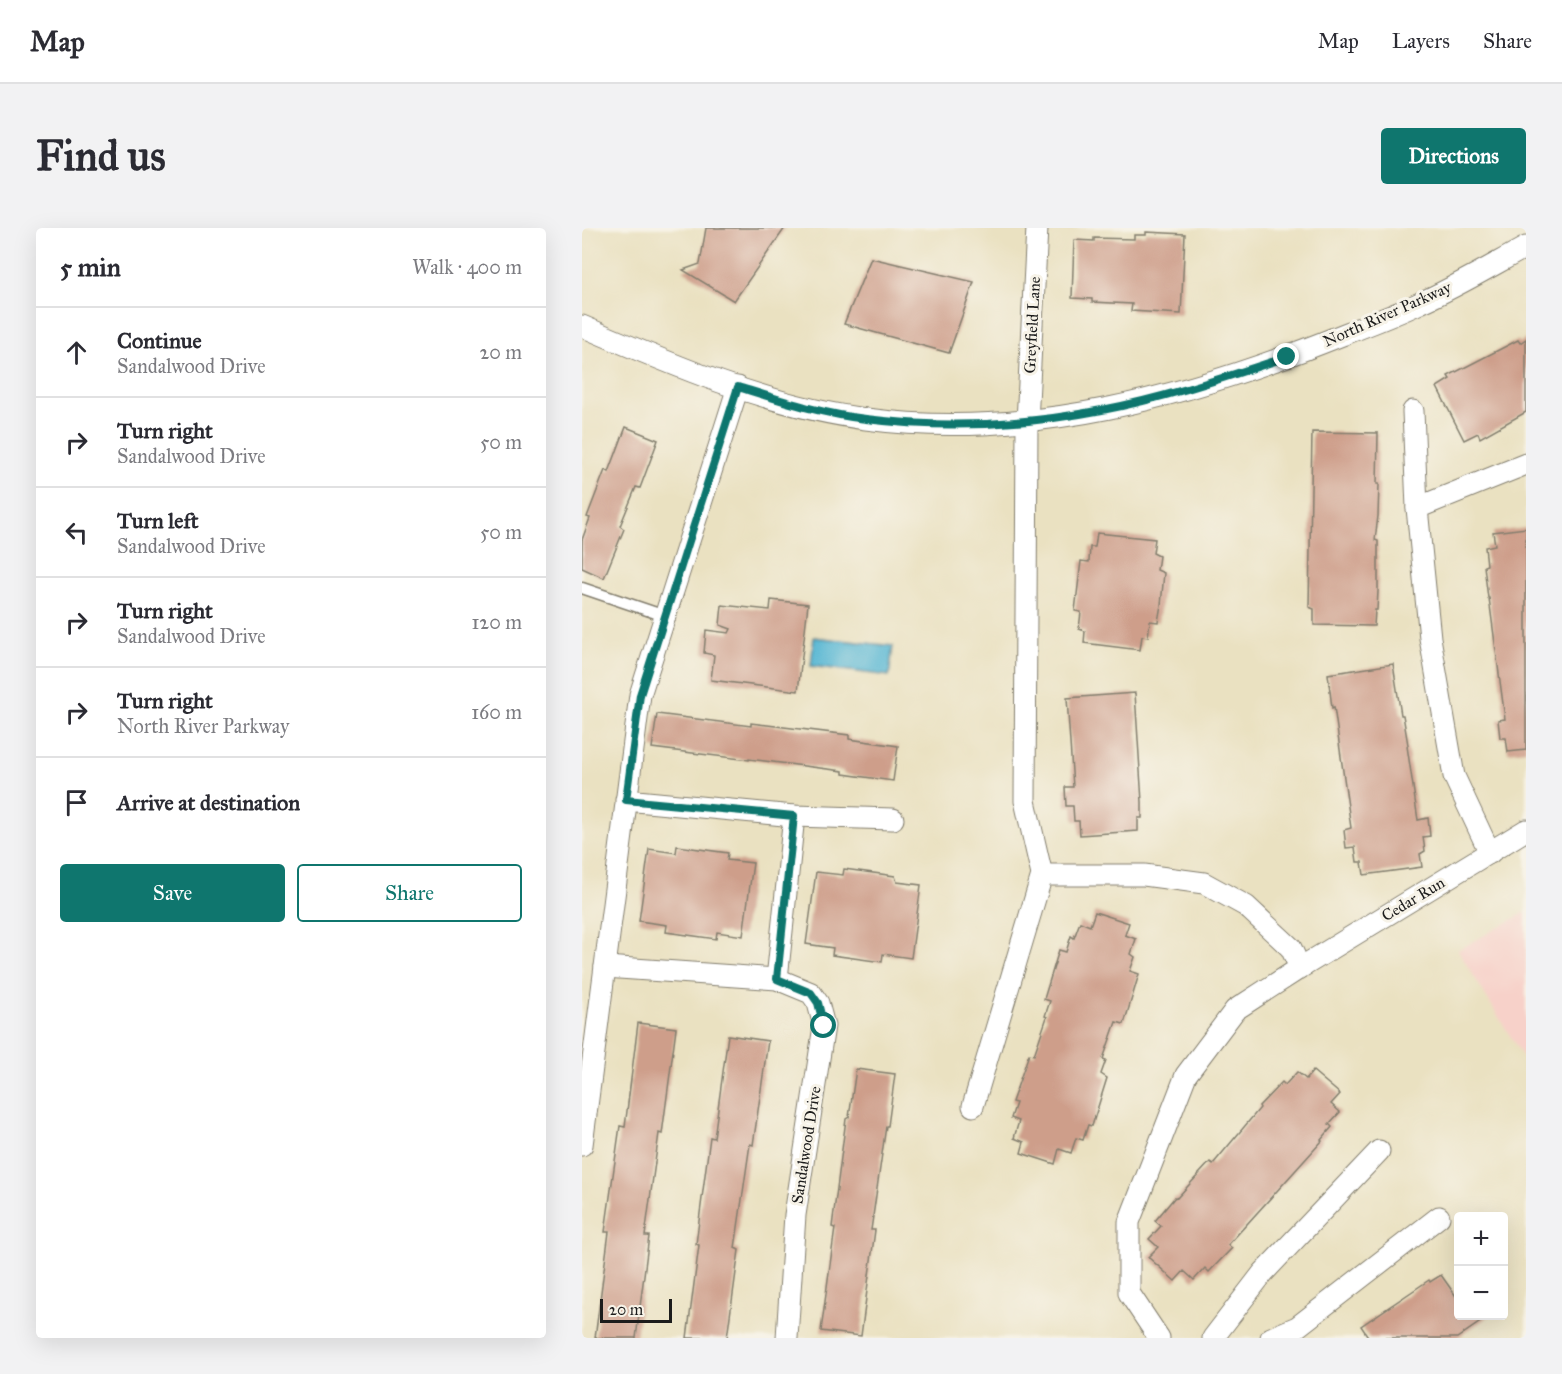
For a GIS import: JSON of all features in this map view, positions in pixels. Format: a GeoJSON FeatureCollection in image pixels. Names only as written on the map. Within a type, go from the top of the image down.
{"type":"FeatureCollection","features":[{"type":"Feature","properties":{"kind":"street","name":"Greyfield Lane"},"geometry":{"type":"LineString","coordinates":[[1037,228],[1027,422],[1025,801],[1042,875]]}},
{"type":"Feature","properties":{"kind":"street","name":"North River Parkway"},"geometry":{"type":"LineString","coordinates":[[582,326],[653,356],[799,406],[866,419],[947,425],[1027,422],[1104,410],[1197,387],[1287,357],[1421,303],[1526,247]]}},
{"type":"Feature","properties":{"kind":"street"},"geometry":{"type":"LineString","coordinates":[[582,1145],[640,695],[738,387]]}},
{"type":"Feature","properties":{"kind":"street"},"geometry":{"type":"LineString","coordinates":[[1413,411],[1417,508],[1430,638],[1454,776],[1490,853]]}},
{"type":"Feature","properties":{"kind":"street"},"geometry":{"type":"LineString","coordinates":[[1417,508],[1526,464]]}},
{"type":"Feature","properties":{"kind":"street"},"geometry":{"type":"LineString","coordinates":[[626,800],[794,816],[893,819]]}},
{"type":"Feature","properties":{"kind":"street"},"geometry":{"type":"LineString","coordinates":[[777,979],[794,816]]}},
{"type":"Feature","properties":{"kind":"street","name":"Cedar Run"},"geometry":{"type":"LineString","coordinates":[[1159,1338],[1130,1293],[1130,1222],[1186,1075],[1235,1010],[1526,830]]}},
{"type":"Feature","properties":{"kind":"street"},"geometry":{"type":"LineString","coordinates":[[974,1106],[1042,875],[1144,875],[1204,883],[1246,906],[1292,948],[1300,968]]}},
{"type":"Feature","properties":{"kind":"street","name":"Sandalwood Drive"},"geometry":{"type":"LineString","coordinates":[[605,966],[777,979],[811,993],[818,1003],[824,1026],[795,1215],[787,1338]]}},
{"type":"Feature","properties":{"kind":"street"},"geometry":{"type":"LineString","coordinates":[[1213,1338],[1263,1273],[1379,1152]]}},
{"type":"Feature","properties":{"kind":"street"},"geometry":{"type":"LineString","coordinates":[[1271,1338],[1297,1326],[1439,1216]]}},
{"type":"Feature","properties":{"kind":"lane"},"geometry":{"type":"LineString","coordinates":[[582,588],[665,616]]}},
{"type":"Feature","properties":{"kind":"shaded area"},"geometry":{"type":"Polygon","coordinates":[[[1526,912],[1526,1062],[1458,950],[1526,912]]]}},
{"type":"Feature","properties":{"kind":"water"},"geometry":{"type":"Polygon","coordinates":[[[814,637],[893,646],[889,676],[811,666],[814,637]]]}},
{"type":"Feature","properties":{"kind":"building"},"geometry":{"type":"Polygon","coordinates":[[[706,228],[785,228],[734,301],[683,270],[700,264],[706,228]]]}},
{"type":"Feature","properties":{"kind":"building"},"geometry":{"type":"Polygon","coordinates":[[[1146,232],[1185,234],[1181,314],[1131,311],[1132,304],[1092,302],[1092,299],[1072,298],[1074,240],[1134,239],[1134,235],[1146,235],[1146,232]]]}},
{"type":"Feature","properties":{"kind":"building"},"geometry":{"type":"Polygon","coordinates":[[[871,258],[974,282],[949,353],[844,324],[871,258]]]}},
{"type":"Feature","properties":{"kind":"building"},"geometry":{"type":"Polygon","coordinates":[[[1526,339],[1526,412],[1480,438],[1478,433],[1464,440],[1437,387],[1450,379],[1448,376],[1518,340],[1520,343],[1526,339]]]}},
{"type":"Feature","properties":{"kind":"building"},"geometry":{"type":"Polygon","coordinates":[[[626,427],[658,440],[640,488],[636,487],[620,526],[624,529],[604,578],[582,568],[582,540],[590,518],[587,517],[605,470],[609,472],[626,427]]]}},
{"type":"Feature","properties":{"kind":"building"},"geometry":{"type":"Polygon","coordinates":[[[1312,432],[1378,433],[1377,484],[1379,484],[1375,540],[1378,541],[1378,591],[1374,626],[1314,625],[1314,609],[1309,607],[1312,432]]]}},
{"type":"Feature","properties":{"kind":"building"},"geometry":{"type":"Polygon","coordinates":[[[1526,528],[1526,750],[1508,752],[1506,738],[1500,738],[1498,720],[1505,719],[1484,566],[1487,565],[1485,547],[1495,545],[1493,532],[1526,528]]]}},
{"type":"Feature","properties":{"kind":"building"},"geometry":{"type":"Polygon","coordinates":[[[1097,533],[1155,539],[1153,553],[1159,556],[1157,570],[1164,573],[1161,605],[1158,622],[1150,621],[1148,637],[1142,636],[1140,650],[1084,643],[1085,631],[1079,629],[1081,612],[1075,611],[1081,561],[1089,562],[1090,547],[1095,547],[1097,533]]]}},
{"type":"Feature","properties":{"kind":"building"},"geometry":{"type":"Polygon","coordinates":[[[771,600],[808,604],[798,691],[711,680],[714,655],[704,653],[706,630],[729,633],[731,629],[720,625],[722,605],[770,610],[771,600]]]}},
{"type":"Feature","properties":{"kind":"building"},"geometry":{"type":"Polygon","coordinates":[[[1393,664],[1408,745],[1418,820],[1428,818],[1430,836],[1423,837],[1425,851],[1420,854],[1422,867],[1364,875],[1362,862],[1357,862],[1355,847],[1346,848],[1344,830],[1351,828],[1328,674],[1393,664]]]}},
{"type":"Feature","properties":{"kind":"building"},"geometry":{"type":"Polygon","coordinates":[[[1135,693],[1142,802],[1142,818],[1138,818],[1138,831],[1080,835],[1079,821],[1074,821],[1073,806],[1066,806],[1065,787],[1073,787],[1067,698],[1135,693]]]}},
{"type":"Feature","properties":{"kind":"building"},"geometry":{"type":"Polygon","coordinates":[[[657,714],[849,735],[849,739],[898,746],[893,781],[843,774],[843,771],[652,748],[657,714]]]}},
{"type":"Feature","properties":{"kind":"building"},"geometry":{"type":"Polygon","coordinates":[[[677,846],[728,853],[727,860],[753,863],[743,936],[717,932],[716,939],[666,932],[667,925],[639,921],[649,849],[676,853],[677,846]]]}},
{"type":"Feature","properties":{"kind":"building"},"geometry":{"type":"Polygon","coordinates":[[[844,869],[895,876],[897,882],[921,885],[911,958],[883,954],[882,962],[832,955],[833,948],[806,944],[816,872],[843,875],[844,869]]]}},
{"type":"Feature","properties":{"kind":"building"},"geometry":{"type":"Polygon","coordinates":[[[1095,912],[1129,923],[1125,935],[1136,939],[1131,954],[1135,957],[1130,971],[1139,974],[1124,1024],[1116,1022],[1103,1059],[1106,1060],[1101,1074],[1107,1078],[1092,1126],[1088,1125],[1083,1140],[1076,1138],[1071,1153],[1059,1149],[1055,1164],[1021,1153],[1024,1142],[1014,1138],[1019,1121],[1011,1118],[1016,1103],[1012,1102],[1029,1054],[1034,1055],[1047,1017],[1045,1016],[1050,1001],[1044,999],[1059,950],[1066,952],[1071,936],[1074,938],[1080,922],[1090,926],[1095,912]]]}},
{"type":"Feature","properties":{"kind":"building"},"geometry":{"type":"Polygon","coordinates":[[[638,1023],[676,1028],[645,1236],[649,1236],[636,1338],[595,1338],[609,1232],[605,1232],[620,1126],[625,1127],[638,1023]]]}},
{"type":"Feature","properties":{"kind":"building"},"geometry":{"type":"Polygon","coordinates":[[[728,1035],[768,1041],[735,1248],[739,1250],[727,1338],[687,1338],[710,1137],[714,1138],[728,1035]]]}},
{"type":"Feature","properties":{"kind":"building"},"geometry":{"type":"Polygon","coordinates":[[[856,1069],[895,1074],[871,1230],[875,1230],[861,1336],[821,1331],[835,1228],[832,1227],[846,1119],[849,1117],[856,1069]]]}},
{"type":"Feature","properties":{"kind":"building"},"geometry":{"type":"Polygon","coordinates":[[[1313,1071],[1340,1094],[1331,1104],[1340,1112],[1329,1124],[1332,1127],[1228,1245],[1232,1248],[1209,1272],[1205,1268],[1194,1280],[1184,1271],[1175,1281],[1148,1257],[1158,1247],[1149,1239],[1161,1226],[1155,1221],[1210,1162],[1213,1164],[1260,1108],[1259,1106],[1282,1082],[1285,1085],[1297,1072],[1306,1079],[1313,1071]]]}},
{"type":"Feature","properties":{"kind":"building"},"geometry":{"type":"Polygon","coordinates":[[[1441,1275],[1454,1293],[1454,1320],[1483,1320],[1457,1338],[1369,1338],[1361,1326],[1429,1280],[1430,1282],[1441,1275]]]}},
{"type":"Feature","properties":{"kind":"route"},"geometry":{"type":"LineString","coordinates":[[824,1026],[818,1003],[811,993],[777,979],[794,816],[626,800],[640,695],[738,387],[799,406],[866,419],[947,425],[1027,422],[1104,410],[1197,387],[1287,357]]}}]}
